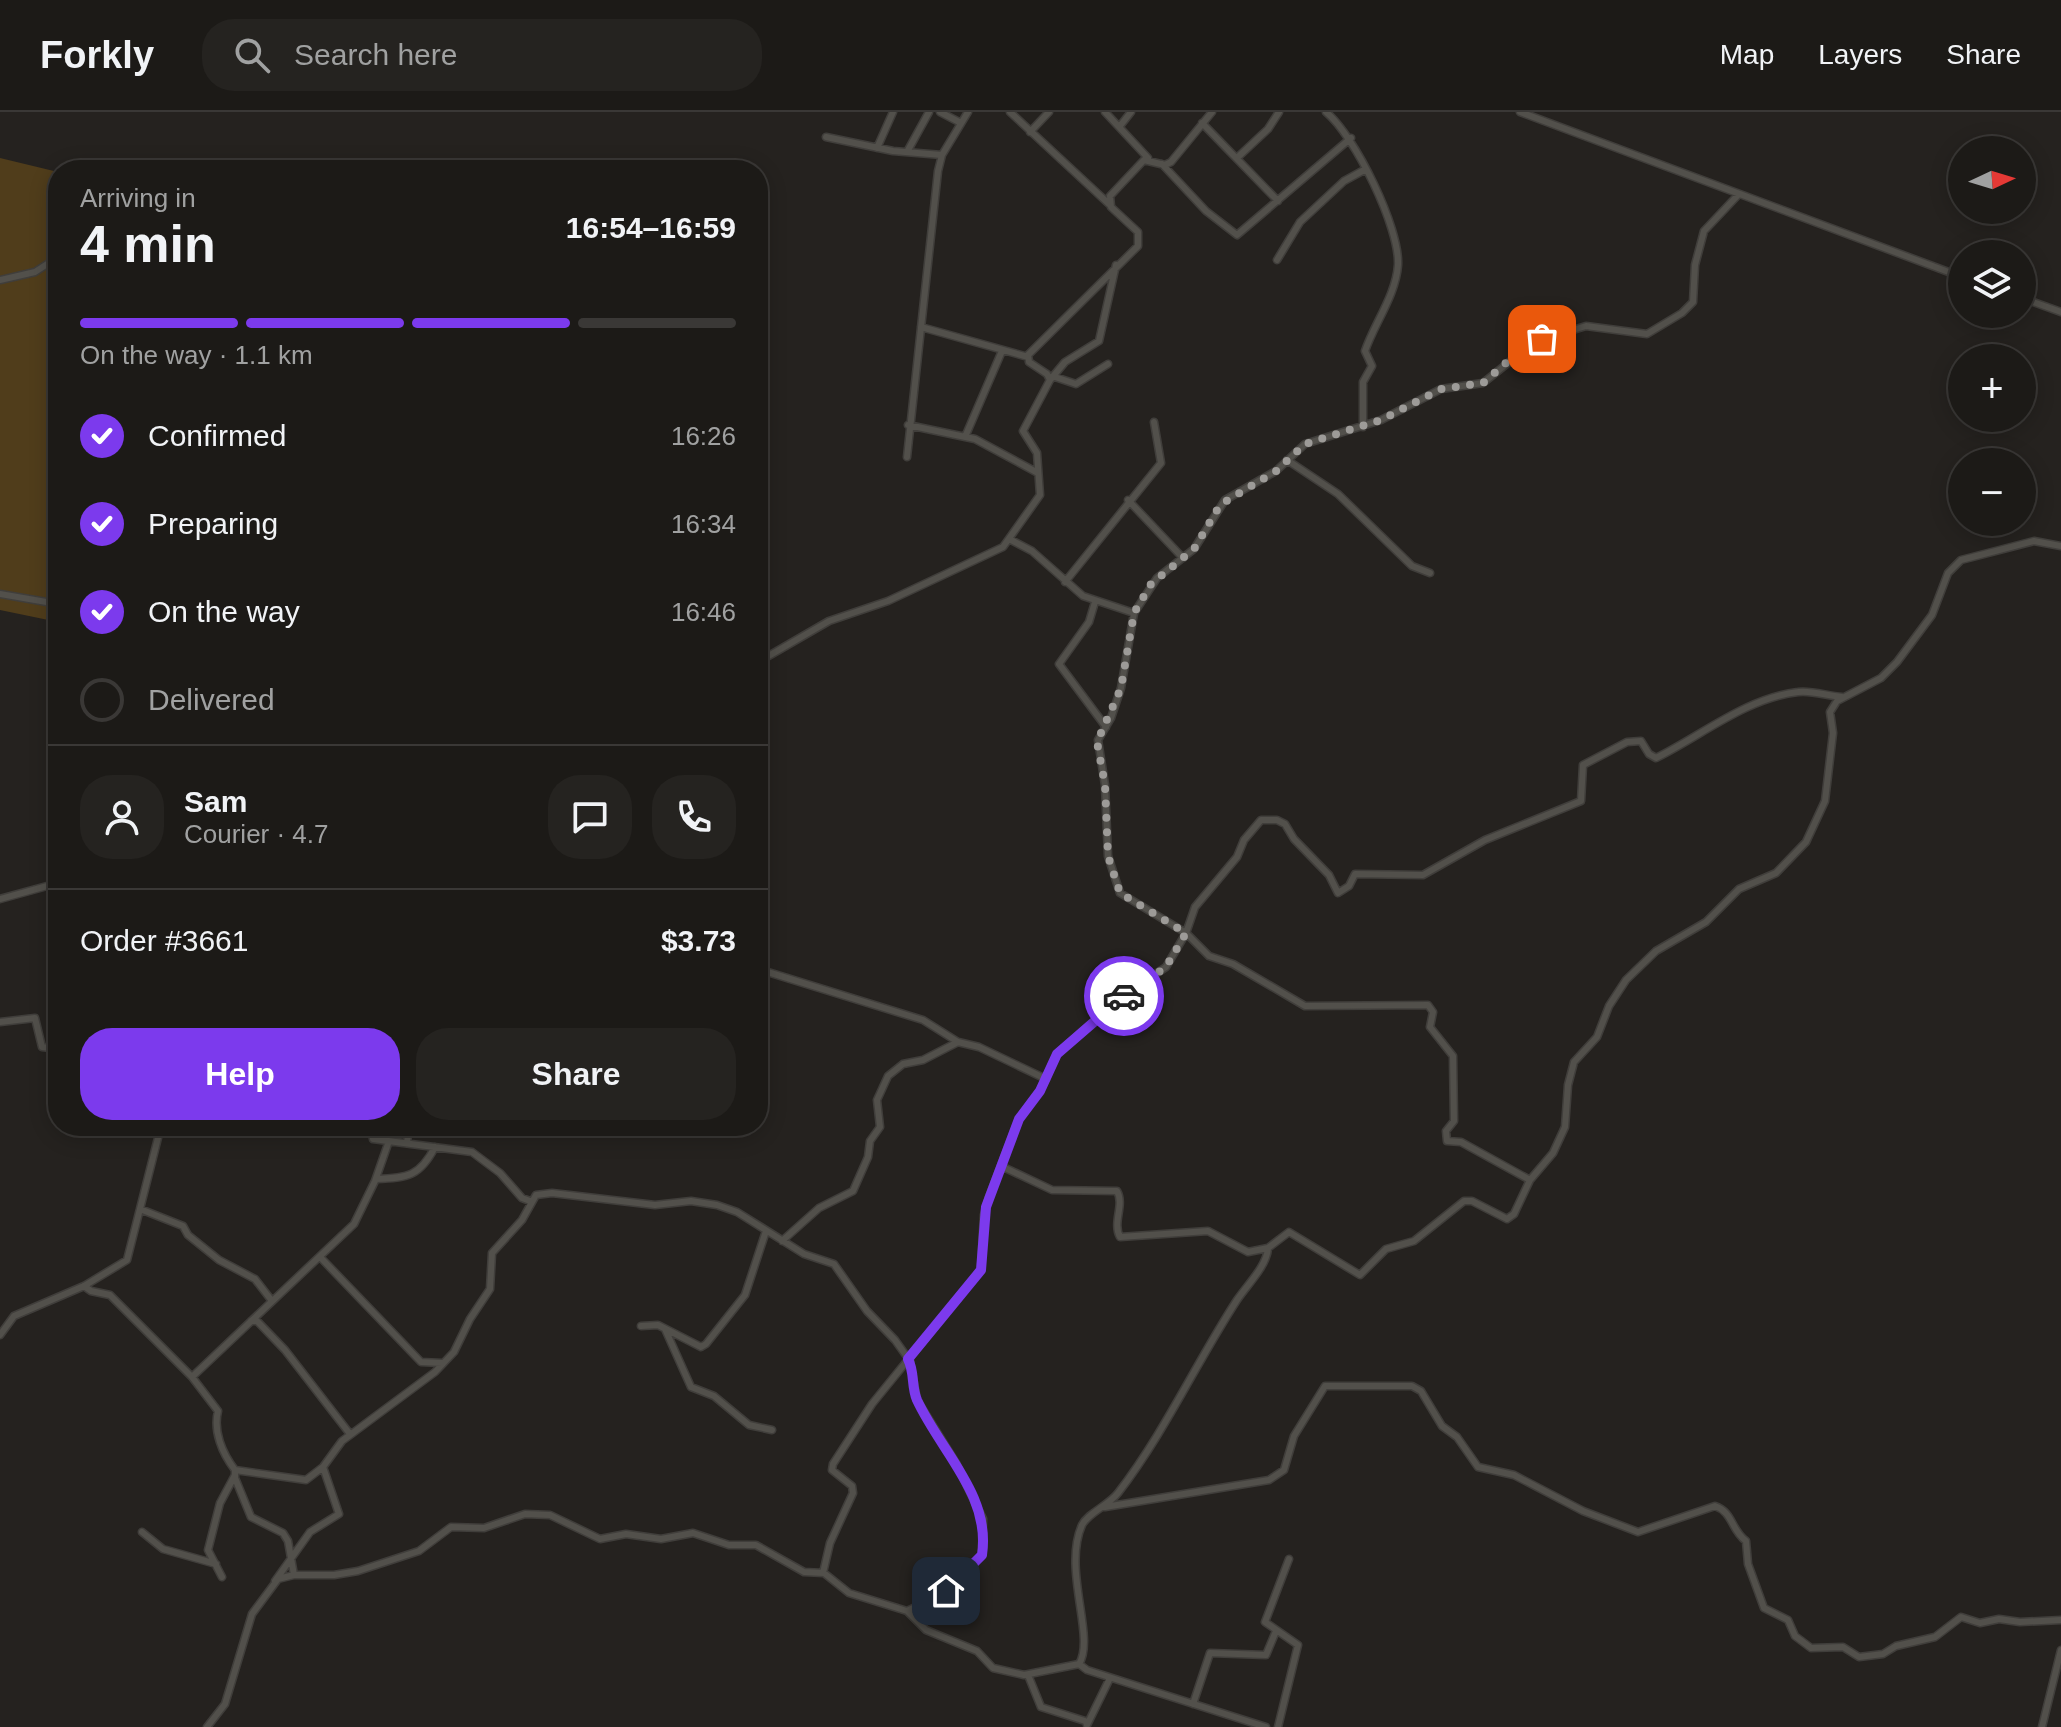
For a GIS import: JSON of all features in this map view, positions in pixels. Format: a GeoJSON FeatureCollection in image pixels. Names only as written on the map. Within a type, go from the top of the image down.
{"type":"FeatureCollection","features":[{"type":"Feature","properties":{"kind":"street"},"geometry":{"type":"LineString","coordinates":[[877,148],[893,112]]}},
{"type":"Feature","properties":{"kind":"street"},"geometry":{"type":"LineString","coordinates":[[907,152],[929,112]]}},
{"type":"Feature","properties":{"kind":"street"},"geometry":{"type":"LineString","coordinates":[[940,112],[961,123]]}},
{"type":"Feature","properties":{"kind":"street"},"geometry":{"type":"LineString","coordinates":[[907,457],[908,425],[942,155],[968,112]]}},
{"type":"Feature","properties":{"kind":"street"},"geometry":{"type":"LineString","coordinates":[[1010,112],[1138,232],[1140,240],[1046,334],[1028,357]]}},
{"type":"Feature","properties":{"kind":"street"},"geometry":{"type":"LineString","coordinates":[[1030,132],[1049,112]]}},
{"type":"Feature","properties":{"kind":"street"},"geometry":{"type":"LineString","coordinates":[[1105,112],[1148,158],[1162,164],[1232,235],[1242,233],[1351,138]]}},
{"type":"Feature","properties":{"kind":"street"},"geometry":{"type":"LineString","coordinates":[[1120,126],[1131,112]]}},
{"type":"Feature","properties":{"kind":"street"},"geometry":{"type":"LineString","coordinates":[[1162,164],[1171,162],[1212,112]]}},
{"type":"Feature","properties":{"kind":"street"},"geometry":{"type":"LineString","coordinates":[[1238,157],[1268,129],[1279,112]]}},
{"type":"Feature","properties":{"kind":"street"},"geometry":{"type":"LineString","coordinates":[[1326,112],[1351,138],[1366,169],[1392,231],[1398,266],[1394,284],[1365,351],[1372,366],[1362,391],[1363,427]]}},
{"type":"Feature","properties":{"kind":"street"},"geometry":{"type":"LineString","coordinates":[[1520,112],[1948,272]]}},
{"type":"Feature","properties":{"kind":"street"},"geometry":{"type":"LineString","coordinates":[[1202,123],[1278,201]]}},
{"type":"Feature","properties":{"kind":"street"},"geometry":{"type":"LineString","coordinates":[[826,137],[877,148],[942,155]]}},
{"type":"Feature","properties":{"kind":"street"},"geometry":{"type":"LineString","coordinates":[[1109,204],[1113,192],[1148,158]]}},
{"type":"Feature","properties":{"kind":"street"},"geometry":{"type":"LineString","coordinates":[[1277,260],[1300,222],[1344,181],[1366,169]]}},
{"type":"Feature","properties":{"kind":"street"},"geometry":{"type":"LineString","coordinates":[[1530,1180],[1461,1142],[1447,1141],[1446,1131],[1454,1121],[1453,1056],[1430,1027],[1433,1012],[1428,1005],[1305,1006],[1233,964],[1209,956],[1186,933],[1124,897],[1115,885],[1108,856],[1105,785],[1097,742],[1121,688],[1134,613],[1151,584],[1194,549],[1220,505],[1267,478],[1305,444],[1363,427],[1441,389],[1483,383],[1525,346],[1586,326],[1647,334],[1662,327],[1693,302],[1695,265],[1704,231],[1738,195]]}},
{"type":"Feature","properties":{"kind":"street"},"geometry":{"type":"LineString","coordinates":[[0,280],[35,272],[48,264]]}},
{"type":"Feature","properties":{"kind":"street"},"geometry":{"type":"LineString","coordinates":[[768,656],[829,621],[888,601],[955,567],[989,556],[1011,540],[1040,497],[1035,447],[1025,439],[1023,431],[1065,362],[1099,341],[1116,265]]}},
{"type":"Feature","properties":{"kind":"street"},"geometry":{"type":"LineString","coordinates":[[2036,303],[2061,312]]}},
{"type":"Feature","properties":{"kind":"street"},"geometry":{"type":"LineString","coordinates":[[921,327],[978,340],[1002,351],[1028,357],[1052,379],[1076,384],[1108,364]]}},
{"type":"Feature","properties":{"kind":"street"},"geometry":{"type":"LineString","coordinates":[[965,437],[990,371],[1002,351]]}},
{"type":"Feature","properties":{"kind":"street"},"geometry":{"type":"LineString","coordinates":[[1065,582],[1161,462],[1154,422]]}},
{"type":"Feature","properties":{"kind":"street"},"geometry":{"type":"LineString","coordinates":[[908,425],[965,437],[1006,454],[1038,473]]}},
{"type":"Feature","properties":{"kind":"street"},"geometry":{"type":"LineString","coordinates":[[1287,460],[1338,494],[1412,566],[1430,573]]}},
{"type":"Feature","properties":{"kind":"street"},"geometry":{"type":"LineString","coordinates":[[1128,500],[1183,558]]}},
{"type":"Feature","properties":{"kind":"street"},"geometry":{"type":"LineString","coordinates":[[1011,540],[1032,551],[1065,582],[1095,602],[1134,613]]}},
{"type":"Feature","properties":{"kind":"street"},"geometry":{"type":"LineString","coordinates":[[1001,1166],[1052,1190],[1117,1191],[1120,1197],[1117,1230],[1120,1237],[1208,1231],[1244,1252],[1268,1248],[1289,1232],[1360,1275],[1386,1249],[1414,1241],[1464,1201],[1472,1201],[1507,1219],[1514,1214],[1530,1180],[1553,1153],[1565,1127],[1568,1085],[1574,1062],[1597,1037],[1609,1006],[1626,980],[1656,951],[1706,922],[1739,889],[1776,873],[1806,842],[1825,801],[1833,733],[1830,712],[1842,697],[1881,678],[1897,662],[1928,621],[1940,599],[1948,573],[1961,560],[2034,541],[2061,546]]}},
{"type":"Feature","properties":{"kind":"street"},"geometry":{"type":"LineString","coordinates":[[0,594],[48,602]]}},
{"type":"Feature","properties":{"kind":"street"},"geometry":{"type":"LineString","coordinates":[[1095,602],[1089,622],[1059,664],[1106,727]]}},
{"type":"Feature","properties":{"kind":"street"},"geometry":{"type":"LineString","coordinates":[[823,1573],[830,1543],[853,1493],[852,1486],[833,1471],[833,1464],[855,1426],[981,1270],[984,1215],[1019,1119],[1065,1046],[1120,998],[1162,971],[1186,933],[1195,907],[1237,857],[1244,840],[1262,819],[1285,824],[1294,839],[1329,875],[1338,893],[1349,886],[1355,874],[1423,875],[1485,840],[1519,829],[1581,801],[1583,765],[1627,742],[1641,741],[1650,756],[1656,758],[1743,710],[1783,695],[1806,692],[1842,697]]}},
{"type":"Feature","properties":{"kind":"street"},"geometry":{"type":"LineString","coordinates":[[0,899],[48,886]]}},
{"type":"Feature","properties":{"kind":"street"},"geometry":{"type":"LineString","coordinates":[[768,972],[923,1020],[958,1042],[979,1047],[1046,1079]]}},
{"type":"Feature","properties":{"kind":"street"},"geometry":{"type":"LineString","coordinates":[[0,1022],[35,1018],[42,1047],[48,1048]]}},
{"type":"Feature","properties":{"kind":"street"},"geometry":{"type":"LineString","coordinates":[[782,1241],[819,1208],[853,1191],[868,1157],[870,1141],[880,1127],[877,1100],[888,1076],[903,1064],[923,1060],[958,1042]]}},
{"type":"Feature","properties":{"kind":"street"},"geometry":{"type":"LineString","coordinates":[[0,1335],[14,1316],[84,1286],[127,1260],[158,1136]]}},
{"type":"Feature","properties":{"kind":"street"},"geometry":{"type":"LineString","coordinates":[[373,1136],[373,1139],[472,1152],[500,1173],[523,1200],[530,1201]]}},
{"type":"Feature","properties":{"kind":"street"},"geometry":{"type":"LineString","coordinates":[[407,1143],[408,1136]]}},
{"type":"Feature","properties":{"kind":"street"},"geometry":{"type":"LineString","coordinates":[[192,1377],[321,1258],[359,1217],[389,1141]]}},
{"type":"Feature","properties":{"kind":"street"},"geometry":{"type":"LineString","coordinates":[[376,1179],[398,1178],[420,1170],[435,1147]]}},
{"type":"Feature","properties":{"kind":"street"},"geometry":{"type":"LineString","coordinates":[[235,1472],[303,1480],[323,1467],[350,1434],[442,1363],[457,1348],[470,1319],[490,1289],[492,1253],[522,1220],[536,1195],[552,1193],[655,1205],[702,1202],[730,1208],[804,1254],[834,1264],[867,1311],[908,1359],[917,1400],[956,1463],[985,1527],[982,1555],[942,1594],[907,1611]]}},
{"type":"Feature","properties":{"kind":"street"},"geometry":{"type":"LineString","coordinates":[[140,1209],[183,1226],[188,1235],[227,1267],[255,1279],[272,1301]]}},
{"type":"Feature","properties":{"kind":"street"},"geometry":{"type":"LineString","coordinates":[[641,1326],[655,1324],[701,1347],[712,1339],[745,1295],[766,1231]]}},
{"type":"Feature","properties":{"kind":"street"},"geometry":{"type":"LineString","coordinates":[[1079,1664],[1084,1652],[1083,1624],[1075,1586],[1077,1548],[1083,1523],[1105,1507],[1153,1443],[1195,1373],[1214,1333],[1261,1266],[1268,1248]]}},
{"type":"Feature","properties":{"kind":"street"},"geometry":{"type":"LineString","coordinates":[[321,1258],[421,1362],[442,1363]]}},
{"type":"Feature","properties":{"kind":"street"},"geometry":{"type":"LineString","coordinates":[[103,1275],[110,1295],[192,1377],[218,1411],[215,1421],[220,1444],[235,1472],[251,1517],[283,1533],[290,1545],[294,1575]]}},
{"type":"Feature","properties":{"kind":"street"},"geometry":{"type":"LineString","coordinates":[[84,1286],[91,1291],[110,1295]]}},
{"type":"Feature","properties":{"kind":"street"},"geometry":{"type":"LineString","coordinates":[[254,1319],[291,1357],[350,1434]]}},
{"type":"Feature","properties":{"kind":"street"},"geometry":{"type":"LineString","coordinates":[[665,1329],[691,1387],[714,1396],[749,1425],[772,1430]]}},
{"type":"Feature","properties":{"kind":"street"},"geometry":{"type":"LineString","coordinates":[[1105,1507],[1269,1480],[1284,1470],[1294,1436],[1324,1387],[1412,1386],[1421,1391],[1442,1426],[1457,1437],[1478,1467],[1514,1475],[1583,1511],[1627,1529],[1648,1532],[1720,1507],[1730,1516],[1735,1533],[1746,1542],[1750,1570],[1764,1608],[1785,1618],[1795,1636],[1811,1648],[1843,1647],[1859,1657],[1880,1655],[1896,1646],[1935,1637],[1961,1617],[1980,1623],[1999,1619],[2020,1622],[2061,1620]]}},
{"type":"Feature","properties":{"kind":"street"},"geometry":{"type":"LineString","coordinates":[[207,1727],[225,1704],[252,1614],[315,1528],[339,1514],[323,1467]]}},
{"type":"Feature","properties":{"kind":"street"},"geometry":{"type":"LineString","coordinates":[[222,1577],[208,1550],[219,1518],[220,1503],[235,1472]]}},
{"type":"Feature","properties":{"kind":"street"},"geometry":{"type":"LineString","coordinates":[[275,1581],[294,1575],[334,1575],[358,1571],[419,1551],[451,1527],[484,1528],[530,1514],[550,1515],[600,1539],[626,1534],[661,1539],[693,1533],[729,1545],[756,1545],[804,1572],[823,1573],[849,1593],[907,1611],[926,1630],[977,1651],[993,1668],[1028,1675],[1079,1664],[1110,1678],[1266,1727]]}},
{"type":"Feature","properties":{"kind":"street"},"geometry":{"type":"LineString","coordinates":[[142,1532],[163,1549],[216,1564]]}},
{"type":"Feature","properties":{"kind":"street"},"geometry":{"type":"LineString","coordinates":[[1278,1727],[1298,1645],[1265,1622],[1289,1559]]}},
{"type":"Feature","properties":{"kind":"street"},"geometry":{"type":"LineString","coordinates":[[1193,1704],[1210,1653],[1266,1655],[1276,1631]]}},
{"type":"Feature","properties":{"kind":"street"},"geometry":{"type":"LineString","coordinates":[[2042,1727],[2061,1650]]}},
{"type":"Feature","properties":{"kind":"street"},"geometry":{"type":"LineString","coordinates":[[1028,1675],[1041,1707],[1070,1716],[1087,1726],[1110,1678]]}},
{"type":"Feature","properties":{"kind":"street"},"geometry":{"type":"LineString","coordinates":[[1069,1725],[1070,1716]]}},
{"type":"Feature","properties":{"kind":"shaded area"},"geometry":{"type":"Polygon","coordinates":[[[0,158],[48,170],[48,620],[0,610],[0,158]]]}},
{"type":"Feature","properties":{"kind":"way so far"},"geometry":{"type":"LineString","coordinates":[[1124,996],[1166,967],[1186,933],[1120,893],[1108,856],[1105,785],[1097,742],[1117,702],[1134,613],[1151,584],[1194,549],[1225,500],[1267,478],[1305,444],[1381,420],[1441,389],[1490,380],[1525,346],[1542,339]]}},
{"type":"Feature","properties":{"kind":"route"},"geometry":{"type":"LineString","coordinates":[[946,1591],[982,1555],[985,1523],[956,1463],[917,1400],[912,1389],[913,1374],[908,1359],[940,1322],[968,1282],[980,1273],[985,1251],[983,1222],[989,1197],[1019,1119],[1040,1091],[1057,1054],[1124,996]]}}]}
